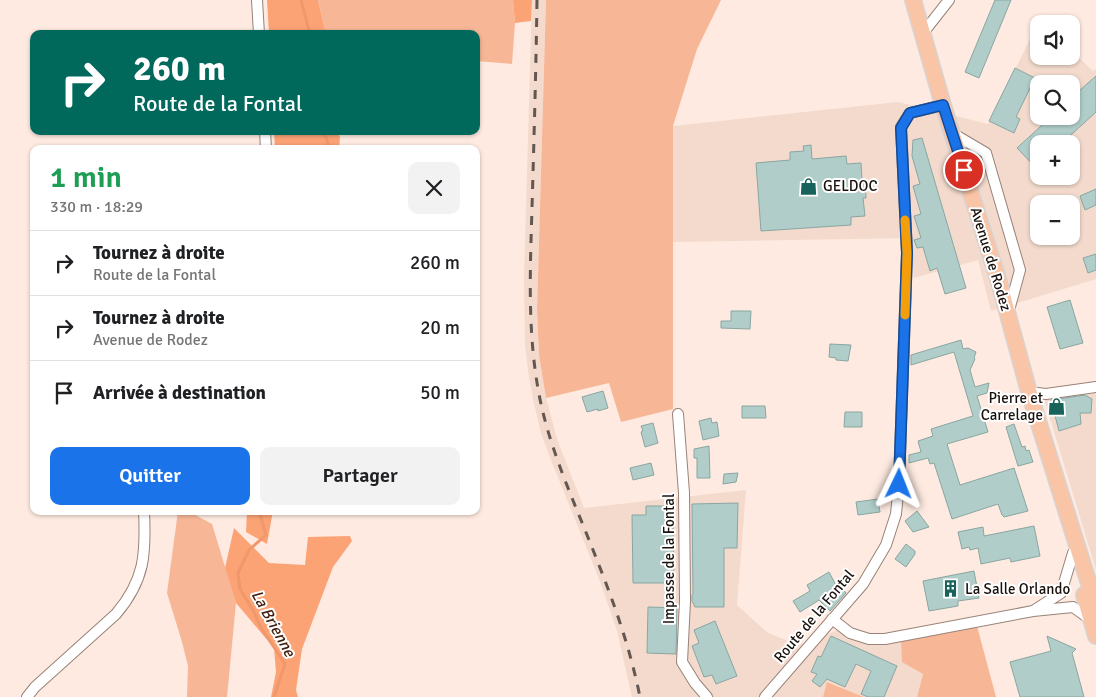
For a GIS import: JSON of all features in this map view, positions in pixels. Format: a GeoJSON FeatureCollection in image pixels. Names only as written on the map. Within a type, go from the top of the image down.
{"type":"FeatureCollection","features":[{"type":"Feature","properties":{"kind":"main road","name":"Avenue de Rodez"},"geometry":{"type":"LineString","coordinates":[[914,0],[943,105],[1008,315],[1094,613],[1096,636]]}},
{"type":"Feature","properties":{"kind":"main road","name":"Avenue de Rodez"},"geometry":{"type":"LineString","coordinates":[[1050,460],[1073,553],[1094,613]]}},
{"type":"Feature","properties":{"kind":"street"},"geometry":{"type":"LineString","coordinates":[[257,0],[259,30]]}},
{"type":"Feature","properties":{"kind":"street"},"geometry":{"type":"LineString","coordinates":[[923,32],[949,0]]}},
{"type":"Feature","properties":{"kind":"street","name":"Route de la Fontal"},"geometry":{"type":"LineString","coordinates":[[765,697],[863,584],[886,545],[896,514],[900,465],[907,253],[901,128],[910,113],[943,105]]}},
{"type":"Feature","properties":{"kind":"street"},"geometry":{"type":"LineString","coordinates":[[952,133],[986,153],[1020,270],[1008,315]]}},
{"type":"Feature","properties":{"kind":"street"},"geometry":{"type":"LineString","coordinates":[[1029,392],[1046,394],[1096,387]]}},
{"type":"Feature","properties":{"kind":"street","name":"Impasse de la Fontal"},"geometry":{"type":"LineString","coordinates":[[678,414],[684,493],[685,601],[682,662],[695,683],[707,697]]}},
{"type":"Feature","properties":{"kind":"street"},"geometry":{"type":"LineString","coordinates":[[27,697],[35,686],[116,614],[125,603],[141,572],[145,540],[144,515]]}},
{"type":"Feature","properties":{"kind":"street"},"geometry":{"type":"LineString","coordinates":[[1033,610],[1061,594],[1073,553]]}},
{"type":"Feature","properties":{"kind":"street"},"geometry":{"type":"LineString","coordinates":[[832,619],[850,633],[869,639],[885,639],[1033,610],[1073,607],[1094,613]]}},
{"type":"Feature","properties":{"kind":"shaded area"},"geometry":{"type":"Polygon","coordinates":[[[267,0],[318,0],[325,30],[269,30],[267,0]]]}},
{"type":"Feature","properties":{"kind":"shaded area"},"geometry":{"type":"Polygon","coordinates":[[[318,0],[513,0],[515,23],[512,64],[480,61],[480,30],[325,30],[318,0]]]}},
{"type":"Feature","properties":{"kind":"shaded area"},"geometry":{"type":"Polygon","coordinates":[[[513,0],[532,0],[531,21],[515,23],[513,0]]]}},
{"type":"Feature","properties":{"kind":"shaded area"},"geometry":{"type":"Polygon","coordinates":[[[532,0],[546,0],[537,310],[539,354],[546,398],[558,442],[584,508],[746,490],[737,605],[768,633],[799,645],[846,627],[901,641],[923,674],[917,697],[864,697],[828,682],[823,697],[632,697],[617,631],[601,584],[541,433],[528,371],[525,344],[524,278],[532,0]]]}},
{"type":"Feature","properties":{"kind":"shaded area"},"geometry":{"type":"Polygon","coordinates":[[[546,0],[721,0],[697,49],[673,126],[673,409],[621,422],[609,383],[546,398],[539,355],[537,310],[546,0]]]}},
{"type":"Feature","properties":{"kind":"shaded area"},"geometry":{"type":"Polygon","coordinates":[[[1030,39],[1030,65],[1080,65],[1080,59],[1093,71],[1096,69],[1096,279],[991,311],[978,260],[914,278],[911,238],[673,242],[673,126],[898,102],[988,124],[1030,39]]]}},
{"type":"Feature","properties":{"kind":"shaded area"},"geometry":{"type":"Polygon","coordinates":[[[274,135],[339,135],[340,137],[339,145],[275,145],[274,135]]]}},
{"type":"Feature","properties":{"kind":"shaded area"},"geometry":{"type":"Polygon","coordinates":[[[1096,389],[1096,570],[1042,392],[1096,389]]]}},
{"type":"Feature","properties":{"kind":"shaded area"},"geometry":{"type":"Polygon","coordinates":[[[177,515],[195,515],[212,524],[236,603],[227,697],[187,697],[188,666],[167,593],[177,515]]]}},
{"type":"Feature","properties":{"kind":"shaded area"},"geometry":{"type":"Polygon","coordinates":[[[247,515],[272,515],[267,544],[246,532],[247,515]]]}},
{"type":"Feature","properties":{"kind":"shaded area"},"geometry":{"type":"Polygon","coordinates":[[[234,528],[269,563],[305,565],[308,537],[350,536],[352,541],[333,567],[302,649],[296,690],[298,697],[271,697],[276,672],[274,648],[236,603],[225,568],[234,528]]]}},
{"type":"Feature","properties":{"kind":"shaded area"},"geometry":{"type":"Polygon","coordinates":[[[977,626],[996,697],[917,697],[923,674],[902,662],[901,641],[977,626]]]}},
{"type":"Feature","properties":{"kind":"shaded area"},"geometry":{"type":"Polygon","coordinates":[[[827,682],[864,697],[823,697],[827,682]]]}},
{"type":"Feature","properties":{"kind":"building"},"geometry":{"type":"Polygon","coordinates":[[[995,0],[1011,0],[979,78],[965,72],[995,0]]]}},
{"type":"Feature","properties":{"kind":"building"},"geometry":{"type":"Polygon","coordinates":[[[1015,68],[1030,76],[1030,88],[1016,117],[1020,119],[1014,133],[989,121],[1015,68]]]}},
{"type":"Feature","properties":{"kind":"building"},"geometry":{"type":"Polygon","coordinates":[[[1096,76],[1096,112],[1071,135],[1031,135],[1042,125],[1080,125],[1080,90],[1096,76]]]}},
{"type":"Feature","properties":{"kind":"building"},"geometry":{"type":"Polygon","coordinates":[[[1030,136],[1030,162],[1017,148],[1030,136]]]}},
{"type":"Feature","properties":{"kind":"building"},"geometry":{"type":"Polygon","coordinates":[[[922,138],[966,288],[945,294],[937,268],[930,271],[923,247],[917,248],[914,240],[921,238],[914,216],[921,214],[913,186],[920,184],[912,156],[913,140],[922,138]]]}},
{"type":"Feature","properties":{"kind":"building"},"geometry":{"type":"Polygon","coordinates":[[[811,145],[812,159],[846,156],[847,164],[861,163],[862,180],[865,180],[866,198],[863,198],[865,216],[851,217],[851,225],[761,231],[756,163],[790,160],[790,152],[804,151],[803,146],[811,145]]]}},
{"type":"Feature","properties":{"kind":"building"},"geometry":{"type":"Polygon","coordinates":[[[1096,189],[1096,205],[1085,210],[1080,196],[1096,189]]]}},
{"type":"Feature","properties":{"kind":"building"},"geometry":{"type":"Polygon","coordinates":[[[1096,254],[1096,270],[1088,273],[1083,258],[1096,254]]]}},
{"type":"Feature","properties":{"kind":"building"},"geometry":{"type":"Polygon","coordinates":[[[1070,300],[1083,343],[1060,349],[1047,307],[1070,300]]]}},
{"type":"Feature","properties":{"kind":"building"},"geometry":{"type":"Polygon","coordinates":[[[731,311],[751,311],[750,329],[721,328],[721,321],[731,321],[731,311]]]}},
{"type":"Feature","properties":{"kind":"building"},"geometry":{"type":"Polygon","coordinates":[[[961,340],[963,349],[968,348],[976,352],[970,370],[975,387],[989,383],[987,393],[977,396],[988,432],[947,444],[960,485],[1014,468],[1028,511],[1004,517],[998,504],[952,519],[934,463],[930,464],[928,458],[909,463],[909,455],[921,452],[918,441],[933,436],[931,429],[973,416],[954,352],[911,365],[911,355],[961,340]]]}},
{"type":"Feature","properties":{"kind":"building"},"geometry":{"type":"Polygon","coordinates":[[[830,344],[851,345],[848,361],[829,357],[830,344]]]}},
{"type":"Feature","properties":{"kind":"building"},"geometry":{"type":"Polygon","coordinates":[[[603,391],[608,408],[587,412],[582,397],[603,391]]]}},
{"type":"Feature","properties":{"kind":"building"},"geometry":{"type":"Polygon","coordinates":[[[1085,395],[1092,399],[1091,413],[1080,413],[1081,424],[1059,431],[1051,400],[1085,395]]]}},
{"type":"Feature","properties":{"kind":"building"},"geometry":{"type":"Polygon","coordinates":[[[742,406],[765,406],[766,418],[742,418],[742,406]]]}},
{"type":"Feature","properties":{"kind":"building"},"geometry":{"type":"Polygon","coordinates":[[[845,412],[862,412],[862,427],[844,427],[845,412]]]}},
{"type":"Feature","properties":{"kind":"building"},"geometry":{"type":"Polygon","coordinates":[[[711,418],[712,423],[717,422],[719,436],[703,440],[699,421],[711,418]]]}},
{"type":"Feature","properties":{"kind":"building"},"geometry":{"type":"Polygon","coordinates":[[[653,423],[658,443],[645,447],[641,426],[653,423]]]}},
{"type":"Feature","properties":{"kind":"building"},"geometry":{"type":"Polygon","coordinates":[[[1014,424],[1022,447],[1025,446],[1026,451],[1029,450],[1033,462],[1018,466],[1006,427],[1014,424]]]}},
{"type":"Feature","properties":{"kind":"building"},"geometry":{"type":"Polygon","coordinates":[[[709,446],[710,478],[697,478],[697,458],[694,458],[694,449],[709,446]]]}},
{"type":"Feature","properties":{"kind":"building"},"geometry":{"type":"Polygon","coordinates":[[[651,463],[654,475],[633,480],[630,468],[651,463]]]}},
{"type":"Feature","properties":{"kind":"building"},"geometry":{"type":"Polygon","coordinates":[[[738,473],[736,482],[723,484],[724,474],[738,473]]]}},
{"type":"Feature","properties":{"kind":"building"},"geometry":{"type":"Polygon","coordinates":[[[878,499],[880,512],[858,515],[856,502],[878,499]]]}},
{"type":"Feature","properties":{"kind":"building"},"geometry":{"type":"Polygon","coordinates":[[[738,503],[737,548],[724,548],[724,607],[695,607],[692,601],[692,504],[738,503]]]}},
{"type":"Feature","properties":{"kind":"building"},"geometry":{"type":"Polygon","coordinates":[[[646,506],[665,506],[665,523],[673,523],[674,583],[633,583],[632,515],[646,515],[646,506]]]}},
{"type":"Feature","properties":{"kind":"building"},"geometry":{"type":"Polygon","coordinates":[[[917,511],[929,527],[913,532],[905,521],[917,511]]]}},
{"type":"Feature","properties":{"kind":"building"},"geometry":{"type":"Polygon","coordinates":[[[1034,526],[1040,556],[1011,562],[1010,558],[981,564],[978,548],[970,550],[969,547],[962,549],[958,532],[983,527],[984,536],[1034,526]]]}},
{"type":"Feature","properties":{"kind":"building"},"geometry":{"type":"Polygon","coordinates":[[[906,544],[915,551],[915,554],[906,567],[895,559],[906,544]]]}},
{"type":"Feature","properties":{"kind":"building","name":"La Salle Orlando"},"geometry":{"type":"Polygon","coordinates":[[[974,571],[979,598],[958,601],[958,606],[929,611],[923,581],[974,571]]]}},
{"type":"Feature","properties":{"kind":"building"},"geometry":{"type":"Polygon","coordinates":[[[829,572],[838,589],[841,587],[846,593],[830,611],[819,600],[800,612],[793,601],[810,591],[807,585],[829,572]]]}},
{"type":"Feature","properties":{"kind":"building"},"geometry":{"type":"Polygon","coordinates":[[[648,607],[677,608],[676,654],[647,653],[648,607]]]}},
{"type":"Feature","properties":{"kind":"building"},"geometry":{"type":"Polygon","coordinates":[[[715,621],[737,676],[716,684],[712,675],[704,677],[692,646],[699,643],[694,630],[715,621]]]}},
{"type":"Feature","properties":{"kind":"building"},"geometry":{"type":"Polygon","coordinates":[[[831,636],[897,666],[884,697],[868,697],[861,694],[871,671],[856,664],[845,687],[827,679],[820,687],[812,681],[817,674],[811,672],[818,656],[821,657],[831,636]]]}},
{"type":"Feature","properties":{"kind":"building"},"geometry":{"type":"Polygon","coordinates":[[[1047,636],[1076,649],[1072,653],[1084,697],[1020,697],[1010,662],[1051,651],[1047,636]]]}},
{"type":"Feature","properties":{"kind":"waterway","name":"La Brienne"},"geometry":{"type":"LineString","coordinates":[[301,0],[309,30]]}},
{"type":"Feature","properties":{"kind":"waterway","name":"La Brienne"},"geometry":{"type":"LineString","coordinates":[[325,135],[328,145]]}},
{"type":"Feature","properties":{"kind":"waterway","name":"La Brienne"},"geometry":{"type":"LineString","coordinates":[[260,515],[266,535],[249,550],[238,573],[240,589],[260,626],[285,664],[274,697]]}},
{"type":"Feature","properties":{"kind":"railway"},"geometry":{"type":"LineString","coordinates":[[537,0],[530,282],[533,355],[541,404],[554,450],[616,610],[640,697]]}},
{"type":"Feature","properties":{"kind":"slow traffic"},"geometry":{"type":"LineString","coordinates":[[905,220],[907,253],[905,315]]}},
{"type":"Feature","properties":{"kind":"place","name":"GELDOC"},"geometry":{"type":"Point","coordinates":[809,186]}},
{"type":"Feature","properties":{"kind":"place","name":"Pierre et Carrelage"},"geometry":{"type":"Point","coordinates":[1057,407]}},
{"type":"Feature","properties":{"kind":"place","name":"La Salle Orlando"},"geometry":{"type":"Point","coordinates":[951,589]}},
{"type":"Feature","properties":{"kind":"route"},"geometry":{"type":"LineString","coordinates":[[899,484],[907,253],[901,128],[910,113],[943,105],[964,170]]}}]}
